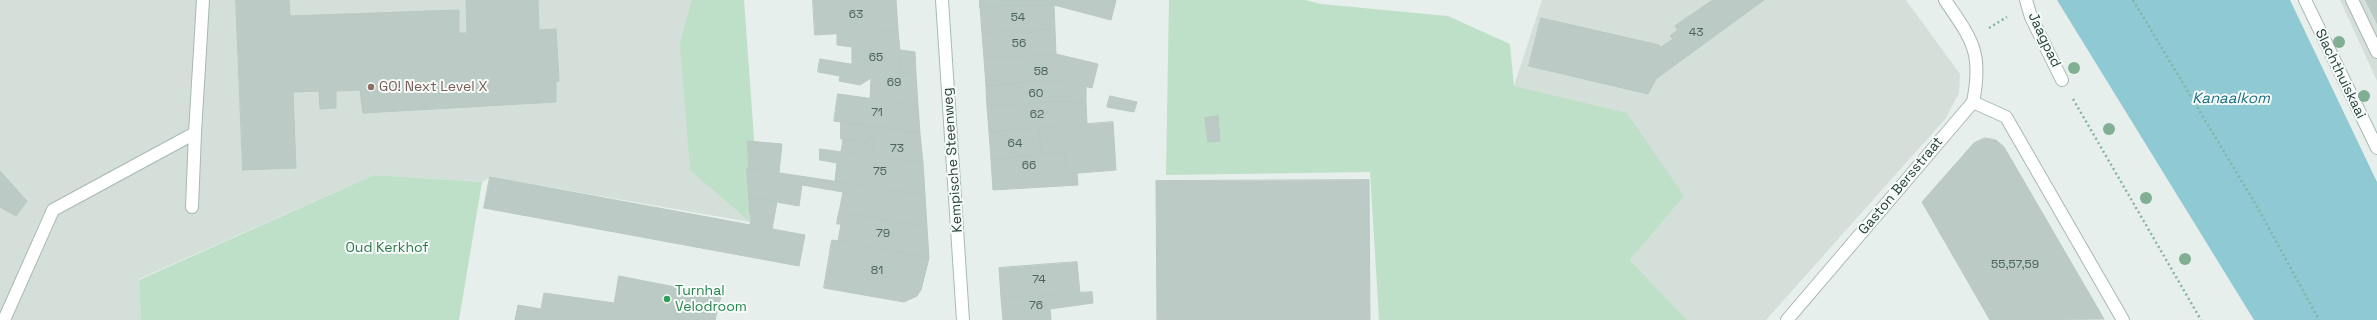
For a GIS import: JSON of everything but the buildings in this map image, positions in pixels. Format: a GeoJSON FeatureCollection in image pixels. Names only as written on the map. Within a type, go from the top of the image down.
{"type":"FeatureCollection","features":[{"type":"Feature","properties":{"kind":"street"},"geometry":{"type":"LineString","coordinates":[[192,207],[203,0]]}},
{"type":"Feature","properties":{"kind":"street","name":"Kempische Steenweg"},"geometry":{"type":"LineString","coordinates":[[942,0],[963,320]]}},
{"type":"Feature","properties":{"kind":"street","name":"Gaston Bersstraat"},"geometry":{"type":"LineString","coordinates":[[1787,320],[1973,102],[1978,79],[1976,60],[1971,38],[1945,0]]}},
{"type":"Feature","properties":{"kind":"street","name":"Jaagpad"},"geometry":{"type":"LineString","coordinates":[[2026,0],[2031,17],[2062,80]]}},
{"type":"Feature","properties":{"kind":"street","name":"Slachthuiskaai"},"geometry":{"type":"LineString","coordinates":[[2305,0],[2377,148]]}},
{"type":"Feature","properties":{"kind":"street"},"geometry":{"type":"LineString","coordinates":[[2352,0],[2377,52]]}},
{"type":"Feature","properties":{"kind":"street"},"geometry":{"type":"LineString","coordinates":[[1973,102],[2006,117],[2123,320]]}},
{"type":"Feature","properties":{"kind":"street"},"geometry":{"type":"LineString","coordinates":[[4,320],[53,210],[195,133]]}},
{"type":"Feature","properties":{"kind":"path"},"geometry":{"type":"LineString","coordinates":[[2133,0],[2259,210],[2319,320]]}},
{"type":"Feature","properties":{"kind":"path"},"geometry":{"type":"LineString","coordinates":[[2062,80],[2200,320]]}},
{"type":"Feature","properties":{"kind":"shaded area","name":"GO! Next Level X"},"geometry":{"type":"Polygon","coordinates":[[[0,0],[736,0],[750,222],[490,177],[482,182],[374,175],[139,279],[141,320],[0,320],[0,0]]]}},
{"type":"Feature","properties":{"kind":"shaded area"},"geometry":{"type":"Polygon","coordinates":[[[1542,0],[1906,0],[1960,74],[1959,93],[1946,118],[1766,320],[1687,320],[1630,260],[1683,196],[1514,86],[1542,0]]]}},
{"type":"Feature","properties":{"kind":"shaded area"},"geometry":{"type":"Polygon","coordinates":[[[2340,0],[2377,0],[2377,81],[2340,0]]]}},
{"type":"Feature","properties":{"kind":"green space"},"geometry":{"type":"Polygon","coordinates":[[[692,0],[744,0],[760,221],[746,211],[750,222],[690,170],[680,43],[692,0]]]}},
{"type":"Feature","properties":{"kind":"green space"},"geometry":{"type":"Polygon","coordinates":[[[1169,0],[1305,0],[1321,4],[1448,16],[1510,44],[1514,86],[1627,113],[1684,196],[1630,260],[1687,320],[1379,320],[1370,172],[1166,175],[1169,0]]]}},
{"type":"Feature","properties":{"kind":"green space","name":"Oud Kerkhof"},"geometry":{"type":"Polygon","coordinates":[[[374,175],[482,182],[459,320],[141,320],[139,280],[374,175]]]}},
{"type":"Feature","properties":{"kind":"water","name":"Kanaalkom"},"geometry":{"type":"Polygon","coordinates":[[[2057,0],[2290,0],[2377,182],[2377,320],[2254,320],[2057,0]]]}},
{"type":"Feature","properties":{"kind":"place","name":"GO! Next Level X"},"geometry":{"type":"Point","coordinates":[371,87]}},
{"type":"Feature","properties":{"kind":"place","name":"Turnhal Velodroom"},"geometry":{"type":"Point","coordinates":[667,299]}}]}
